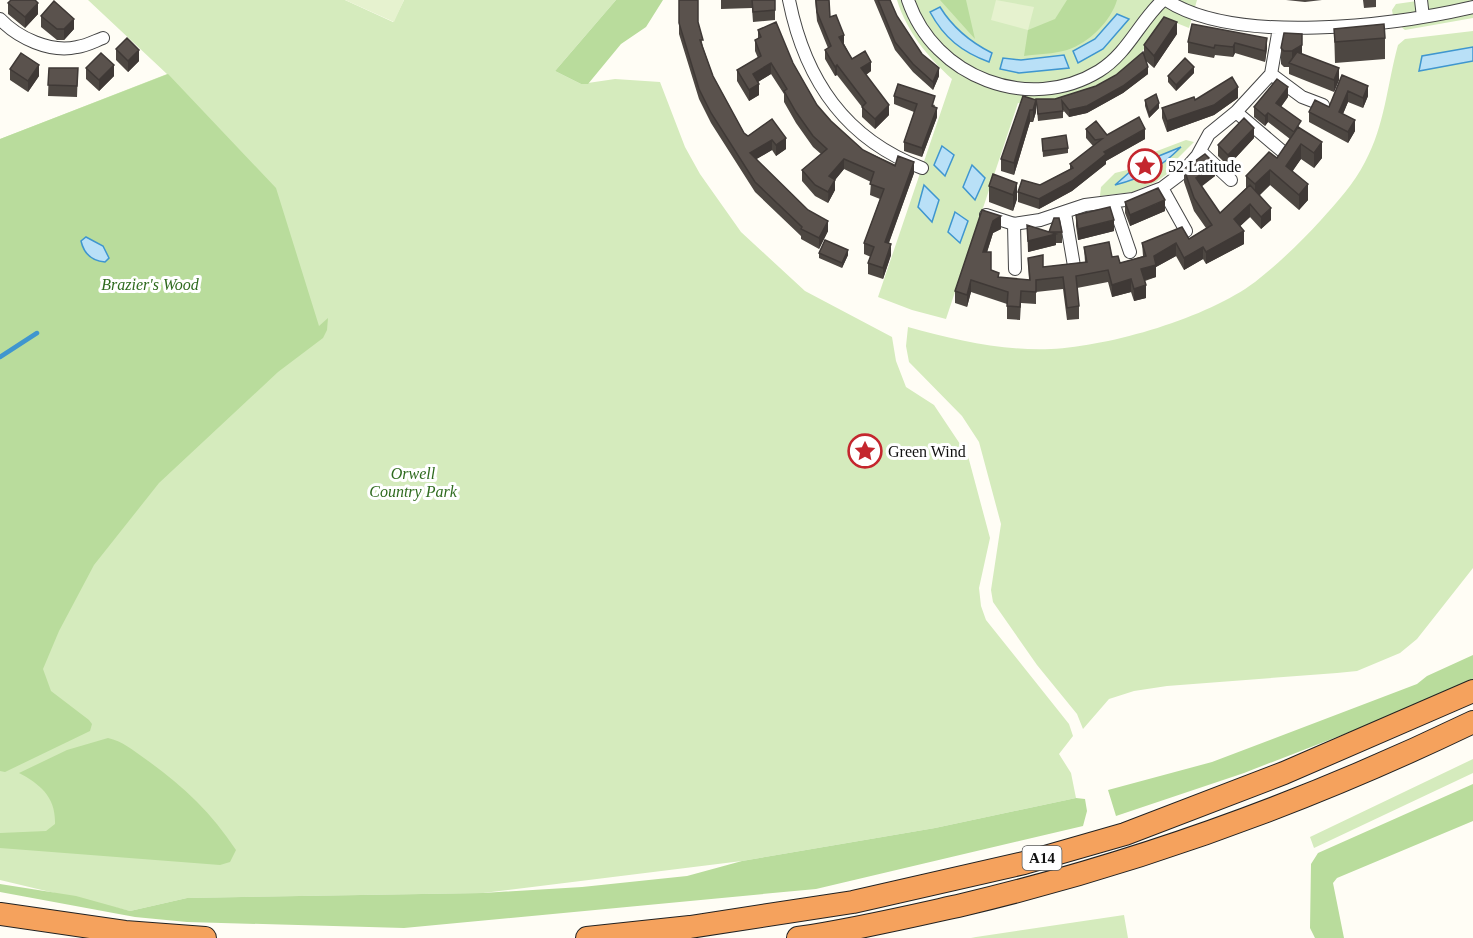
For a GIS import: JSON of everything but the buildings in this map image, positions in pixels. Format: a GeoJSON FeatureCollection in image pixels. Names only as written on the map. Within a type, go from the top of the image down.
{"type":"FeatureCollection","features":[{"type":"Feature","properties":{"kind":"highway","name":"A14"},"geometry":{"type":"LineString","coordinates":[[586,938],[690,927],[853,902],[1024,863],[1125,834],[1284,773],[1473,691]]}},
{"type":"Feature","properties":{"kind":"highway","name":"A14"},"geometry":{"type":"LineString","coordinates":[[809,937],[1041,886],[1132,859],[1238,822],[1385,764],[1473,722]]}},
{"type":"Feature","properties":{"kind":"highway"},"geometry":{"type":"LineString","coordinates":[[0,914],[124,932],[205,938]]}},
{"type":"Feature","properties":{"kind":"street"},"geometry":{"type":"LineString","coordinates":[[789,0],[802,49],[815,77],[835,107],[873,144],[893,157],[922,168]]}},
{"type":"Feature","properties":{"kind":"street"},"geometry":{"type":"LineString","coordinates":[[908,0],[912,14],[928,39],[956,65],[988,82],[1025,90],[1057,87],[1081,80],[1099,71],[1131,42],[1152,10],[1165,0],[1194,14],[1279,28],[1423,17],[1473,7]]}},
{"type":"Feature","properties":{"kind":"street"},"geometry":{"type":"LineString","coordinates":[[1421,0],[1423,17]]}},
{"type":"Feature","properties":{"kind":"street"},"geometry":{"type":"LineString","coordinates":[[0,19],[24,38],[52,48],[77,48],[104,38]]}},
{"type":"Feature","properties":{"kind":"street"},"geometry":{"type":"LineString","coordinates":[[982,214],[1014,224],[1065,213],[1085,205],[1133,199],[1162,188],[1182,172],[1200,151],[1209,134],[1236,112],[1271,74],[1279,28]]}},
{"type":"Feature","properties":{"kind":"street"},"geometry":{"type":"LineString","coordinates":[[1271,74],[1302,97],[1323,105]]}},
{"type":"Feature","properties":{"kind":"street"},"geometry":{"type":"LineString","coordinates":[[1236,112],[1282,151]]}},
{"type":"Feature","properties":{"kind":"street"},"geometry":{"type":"LineString","coordinates":[[1200,151],[1232,180]]}},
{"type":"Feature","properties":{"kind":"street"},"geometry":{"type":"LineString","coordinates":[[1162,188],[1186,231]]}},
{"type":"Feature","properties":{"kind":"street"},"geometry":{"type":"LineString","coordinates":[[1113,202],[1130,252]]}},
{"type":"Feature","properties":{"kind":"street"},"geometry":{"type":"LineString","coordinates":[[1065,213],[1074,266]]}},
{"type":"Feature","properties":{"kind":"street"},"geometry":{"type":"LineString","coordinates":[[1014,224],[1015,269]]}},
{"type":"Feature","properties":{"kind":"green space","name":"Orwell Country Park"},"geometry":{"type":"Polygon","coordinates":[[[88,0],[345,0],[393,22],[404,0],[616,0],[555,71],[581,84],[615,79],[660,82],[685,147],[700,174],[741,232],[805,291],[892,337],[896,361],[906,387],[934,405],[968,456],[990,538],[979,588],[981,606],[986,620],[1069,724],[1073,736],[1059,754],[1071,773],[1076,798],[935,828],[742,861],[483,893],[187,898],[130,911],[0,880],[0,139],[167,74],[88,0]]]}},
{"type":"Feature","properties":{"kind":"green space"},"geometry":{"type":"Polygon","coordinates":[[[345,0],[404,0],[394,22],[345,0]]]}},
{"type":"Feature","properties":{"kind":"green space"},"geometry":{"type":"Polygon","coordinates":[[[616,0],[663,0],[646,27],[621,44],[588,84],[581,84],[555,71],[616,0]]]}},
{"type":"Feature","properties":{"kind":"green space"},"geometry":{"type":"Polygon","coordinates":[[[897,0],[1197,0],[1189,28],[1164,18],[1138,57],[1108,81],[1094,88],[1055,100],[1041,103],[1018,103],[946,319],[912,310],[878,297],[952,79],[912,33],[897,0]]]}},
{"type":"Feature","properties":{"kind":"green space"},"geometry":{"type":"Polygon","coordinates":[[[940,0],[966,0],[975,39],[940,0]]]}},
{"type":"Feature","properties":{"kind":"green space"},"geometry":{"type":"Polygon","coordinates":[[[996,0],[1034,7],[1028,30],[991,20],[996,0]]]}},
{"type":"Feature","properties":{"kind":"green space"},"geometry":{"type":"Polygon","coordinates":[[[1067,0],[1117,0],[1110,16],[1098,30],[1075,47],[1024,56],[1028,30],[1055,19],[1067,0]]]}},
{"type":"Feature","properties":{"kind":"green space"},"geometry":{"type":"Polygon","coordinates":[[[1424,0],[1473,0],[1473,18],[1405,30],[1394,21],[1392,10],[1396,4],[1424,0]]]}},
{"type":"Feature","properties":{"kind":"green space"},"geometry":{"type":"Polygon","coordinates":[[[1473,31],[1473,568],[1417,639],[1400,653],[1357,671],[1167,686],[1134,691],[1109,699],[1083,729],[1077,714],[1037,665],[993,602],[991,590],[1001,524],[979,442],[962,416],[909,362],[906,346],[908,327],[997,346],[1033,349],[1075,347],[1158,328],[1235,295],[1255,282],[1298,244],[1356,178],[1377,134],[1398,45],[1405,39],[1473,31]]]}},
{"type":"Feature","properties":{"kind":"green space","name":"Brazier's Wood"},"geometry":{"type":"Polygon","coordinates":[[[168,74],[276,188],[319,326],[328,318],[327,330],[323,338],[278,372],[159,483],[94,565],[59,631],[43,669],[51,691],[89,720],[92,724],[90,731],[5,772],[0,771],[0,139],[168,74]]]}},
{"type":"Feature","properties":{"kind":"green space"},"geometry":{"type":"Polygon","coordinates":[[[1186,140],[1194,142],[1174,162],[1171,171],[1156,182],[1133,192],[1100,196],[1101,187],[1115,173],[1127,170],[1136,159],[1186,140]]]}},
{"type":"Feature","properties":{"kind":"green space"},"geometry":{"type":"Polygon","coordinates":[[[1473,655],[1473,684],[1244,773],[1116,816],[1108,790],[1212,762],[1417,684],[1427,676],[1473,655]]]}},
{"type":"Feature","properties":{"kind":"green space"},"geometry":{"type":"Polygon","coordinates":[[[108,738],[136,752],[194,800],[216,823],[236,850],[230,862],[220,865],[0,848],[0,833],[46,831],[55,824],[50,799],[40,787],[19,773],[67,750],[108,738]]]}},
{"type":"Feature","properties":{"kind":"green space"},"geometry":{"type":"Polygon","coordinates":[[[1473,759],[1473,773],[1314,848],[1310,837],[1473,759]]]}},
{"type":"Feature","properties":{"kind":"green space"},"geometry":{"type":"Polygon","coordinates":[[[1473,784],[1473,821],[1337,878],[1333,883],[1344,938],[1315,938],[1310,928],[1311,864],[1318,853],[1473,784]]]}},
{"type":"Feature","properties":{"kind":"green space"},"geometry":{"type":"Polygon","coordinates":[[[1076,798],[1085,799],[1087,811],[1083,826],[816,889],[404,928],[187,922],[135,917],[0,892],[0,884],[76,896],[130,911],[187,898],[483,893],[582,887],[687,876],[742,861],[935,828],[1076,798]]]}},
{"type":"Feature","properties":{"kind":"green space"},"geometry":{"type":"Polygon","coordinates":[[[1124,915],[1128,938],[971,938],[976,937],[1124,915]]]}},
{"type":"Feature","properties":{"kind":"water"},"geometry":{"type":"Polygon","coordinates":[[[940,7],[963,34],[992,53],[989,62],[970,54],[948,37],[930,12],[940,7]]]}},
{"type":"Feature","properties":{"kind":"water"},"geometry":{"type":"Polygon","coordinates":[[[1117,14],[1129,19],[1103,49],[1078,63],[1073,51],[1095,39],[1117,14]]]}},
{"type":"Feature","properties":{"kind":"water"},"geometry":{"type":"Polygon","coordinates":[[[1473,47],[1473,61],[1419,71],[1422,56],[1473,47]]]}},
{"type":"Feature","properties":{"kind":"water"},"geometry":{"type":"Polygon","coordinates":[[[1064,55],[1069,68],[1019,73],[1000,69],[1003,58],[1021,60],[1064,55]]]}},
{"type":"Feature","properties":{"kind":"water"},"geometry":{"type":"Polygon","coordinates":[[[942,146],[954,155],[945,176],[934,165],[942,146]]]}},
{"type":"Feature","properties":{"kind":"water"},"geometry":{"type":"Polygon","coordinates":[[[1181,147],[1151,171],[1115,185],[1139,164],[1181,147]]]}},
{"type":"Feature","properties":{"kind":"water"},"geometry":{"type":"Polygon","coordinates":[[[972,165],[985,178],[975,200],[963,187],[972,165]]]}},
{"type":"Feature","properties":{"kind":"water"},"geometry":{"type":"Polygon","coordinates":[[[924,185],[939,200],[932,222],[918,207],[924,185]]]}},
{"type":"Feature","properties":{"kind":"water"},"geometry":{"type":"Polygon","coordinates":[[[955,212],[968,221],[960,243],[948,232],[955,212]]]}},
{"type":"Feature","properties":{"kind":"water"},"geometry":{"type":"Polygon","coordinates":[[[86,237],[103,246],[109,258],[105,262],[96,260],[86,253],[81,241],[86,237]]]}},
{"type":"Feature","properties":{"kind":"waterway"},"geometry":{"type":"LineString","coordinates":[[0,357],[37,333]]}},
{"type":"Feature","properties":{"kind":"place","name":"52 Latitude"},"geometry":{"type":"Point","coordinates":[1145,166]}},
{"type":"Feature","properties":{"kind":"place","name":"Green Wind"},"geometry":{"type":"Point","coordinates":[865,451]}}]}
